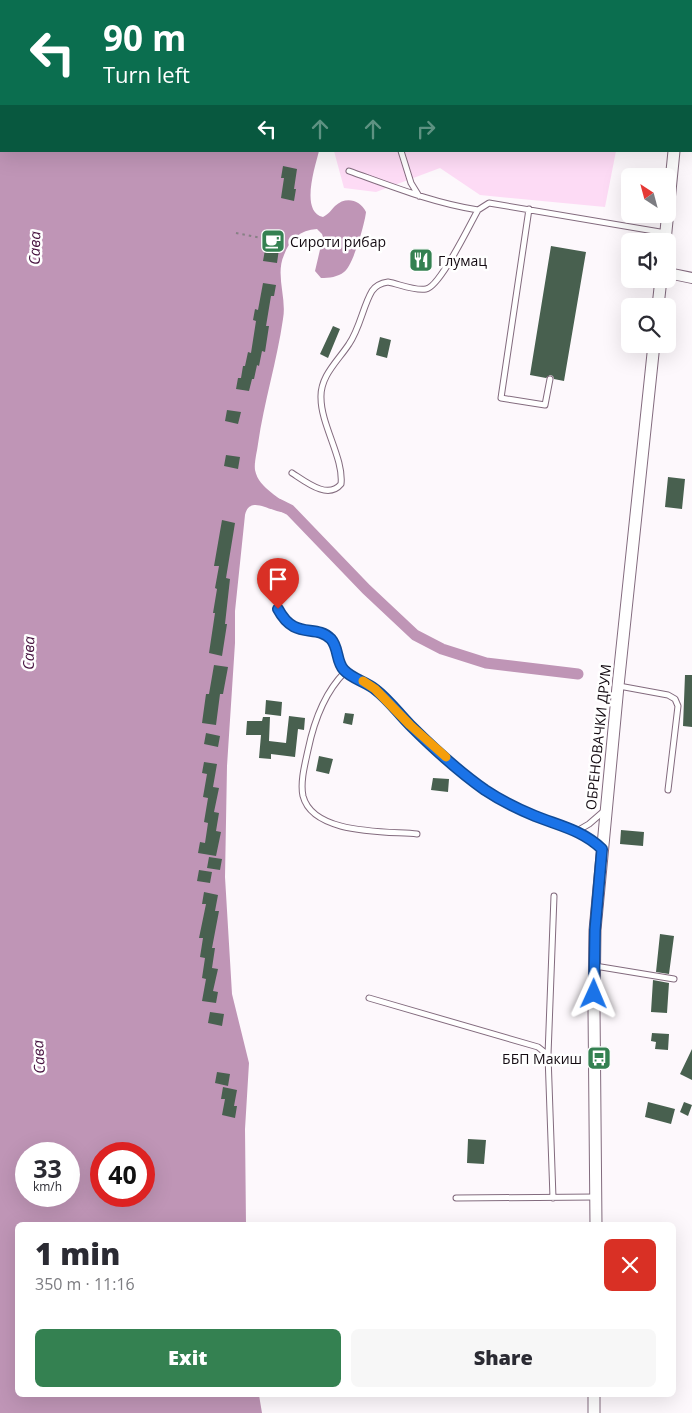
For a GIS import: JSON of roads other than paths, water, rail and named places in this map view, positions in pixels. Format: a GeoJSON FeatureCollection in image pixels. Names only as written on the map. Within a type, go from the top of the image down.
{"type":"FeatureCollection","features":[{"type":"Feature","properties":{"kind":"street"},"geometry":{"type":"LineString","coordinates":[[665,233],[674,152]]}},
{"type":"Feature","properties":{"kind":"street"},"geometry":{"type":"LineString","coordinates":[[676,275],[692,278]]}},
{"type":"Feature","properties":{"kind":"street","name":"ОБРЕНОВАЧКИ ДРУМ"},"geometry":{"type":"LineString","coordinates":[[596,1222],[595,930],[618,686],[653,353]]}},
{"type":"Feature","properties":{"kind":"street"},"geometry":{"type":"LineString","coordinates":[[594,1397],[594,1413]]}},
{"type":"Feature","properties":{"kind":"lane"},"geometry":{"type":"LineString","coordinates":[[401,152],[411,184],[419,196]]}},
{"type":"Feature","properties":{"kind":"lane"},"geometry":{"type":"LineString","coordinates":[[349,171],[419,196],[478,210]]}},
{"type":"Feature","properties":{"kind":"lane"},"geometry":{"type":"LineString","coordinates":[[292,473],[325,491],[336,489],[341,484],[342,479],[338,462],[322,412],[322,387],[328,373],[350,344],[372,291],[376,286],[388,282],[425,290],[434,285],[444,271],[478,210],[489,203],[645,233]]}},
{"type":"Feature","properties":{"kind":"lane"},"geometry":{"type":"LineString","coordinates":[[528,209],[501,398],[545,405],[550,379]]}},
{"type":"Feature","properties":{"kind":"lane"},"geometry":{"type":"LineString","coordinates":[[279,587],[278,609],[291,626],[326,635],[333,641],[339,661],[346,672],[375,689],[410,725],[485,790],[535,816],[577,831],[590,838],[602,849]]}},
{"type":"Feature","properties":{"kind":"lane"},"geometry":{"type":"LineString","coordinates":[[346,672],[338,679],[326,696],[314,724],[303,780],[305,801],[319,816],[330,823],[344,827],[417,834]]}},
{"type":"Feature","properties":{"kind":"lane"},"geometry":{"type":"LineString","coordinates":[[618,686],[668,695],[674,699],[678,706],[668,790]]}},
{"type":"Feature","properties":{"kind":"lane"},"geometry":{"type":"LineString","coordinates":[[577,831],[589,824],[606,809]]}},
{"type":"Feature","properties":{"kind":"lane"},"geometry":{"type":"LineString","coordinates":[[553,1198],[548,1055],[554,896]]}},
{"type":"Feature","properties":{"kind":"lane"},"geometry":{"type":"LineString","coordinates":[[594,966],[674,978]]}},
{"type":"Feature","properties":{"kind":"lane"},"geometry":{"type":"LineString","coordinates":[[369,998],[538,1047],[548,1055]]}},
{"type":"Feature","properties":{"kind":"lane"},"geometry":{"type":"LineString","coordinates":[[456,1198],[596,1197]]}},
{"type":"Feature","properties":{"kind":"water","name":"Сава"},"geometry":{"type":"Polygon","coordinates":[[[0,152],[319,152],[311,188],[312,207],[316,213],[323,217],[339,203],[348,200],[356,202],[366,212],[355,253],[342,274],[321,278],[315,271],[323,237],[317,229],[306,231],[296,236],[289,244],[284,255],[281,270],[284,303],[283,319],[255,460],[255,470],[261,483],[290,510],[283,512],[264,506],[252,505],[248,508],[245,515],[235,611],[235,643],[227,766],[225,877],[232,994],[249,1063],[245,1129],[246,1222],[15,1222],[15,1397],[259,1397],[262,1413],[0,1413],[0,152]]]}},
{"type":"Feature","properties":{"kind":"waterway"},"geometry":{"type":"LineString","coordinates":[[278,504],[290,510],[366,589],[415,635],[442,649],[486,663],[578,674]]}},
{"type":"Feature","properties":{"kind":"place","name":"Сироти рибар"},"geometry":{"type":"Point","coordinates":[273,241]}},
{"type":"Feature","properties":{"kind":"place","name":"Глумац"},"geometry":{"type":"Point","coordinates":[421,260]}},
{"type":"Feature","properties":{"kind":"place","name":"ББП Макиш"},"geometry":{"type":"Point","coordinates":[599,1058]}}]}
